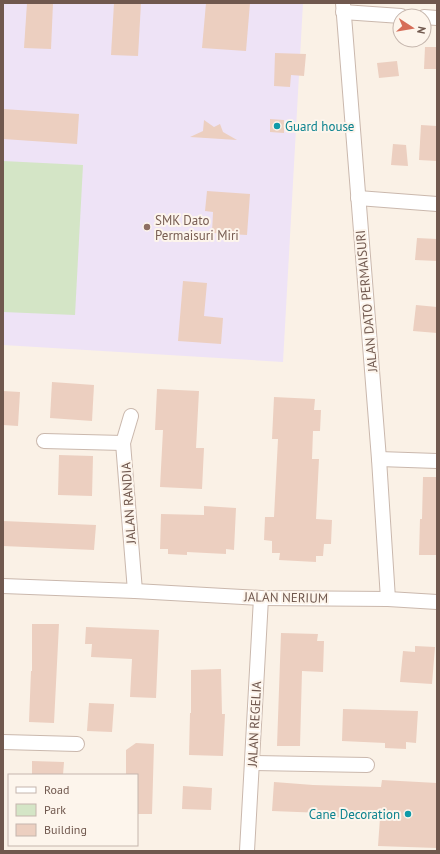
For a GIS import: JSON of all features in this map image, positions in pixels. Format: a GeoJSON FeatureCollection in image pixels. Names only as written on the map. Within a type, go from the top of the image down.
{"type":"FeatureCollection","features":[{"type":"Feature","properties":{"kind":"street"},"geometry":{"type":"LineString","coordinates":[[343,8],[392,15]]}},
{"type":"Feature","properties":{"kind":"street","name":"JALAN DATO PERMAISURI"},"geometry":{"type":"LineString","coordinates":[[343,8],[379,459],[388,599]]}},
{"type":"Feature","properties":{"kind":"street"},"geometry":{"type":"LineString","coordinates":[[358,198],[437,204]]}},
{"type":"Feature","properties":{"kind":"street","name":"JALAN RANDIA"},"geometry":{"type":"LineString","coordinates":[[131,416],[123,443],[135,590]]}},
{"type":"Feature","properties":{"kind":"street"},"geometry":{"type":"LineString","coordinates":[[44,441],[123,443]]}},
{"type":"Feature","properties":{"kind":"street"},"geometry":{"type":"LineString","coordinates":[[379,459],[437,461]]}},
{"type":"Feature","properties":{"kind":"street","name":"JALAN NERIUM"},"geometry":{"type":"LineString","coordinates":[[3,586],[135,590],[261,598],[388,599],[437,602]]}},
{"type":"Feature","properties":{"kind":"street","name":"JALAN REGELIA"},"geometry":{"type":"LineString","coordinates":[[247,851],[261,598]]}},
{"type":"Feature","properties":{"kind":"street"},"geometry":{"type":"LineString","coordinates":[[3,742],[77,744]]}},
{"type":"Feature","properties":{"kind":"street"},"geometry":{"type":"LineString","coordinates":[[252,763],[367,765]]}},
{"type":"Feature","properties":{"kind":"shaded area","name":"SMK Dato Permaisuri Miri"},"geometry":{"type":"Polygon","coordinates":[[[3,3],[303,3],[283,362],[3,345],[3,3]]]}},
{"type":"Feature","properties":{"kind":"green space"},"geometry":{"type":"Polygon","coordinates":[[[3,161],[83,165],[75,315],[3,312],[3,161]]]}},
{"type":"Feature","properties":{"kind":"building"},"geometry":{"type":"Polygon","coordinates":[[[27,3],[53,3],[51,49],[24,48],[27,3]]]}},
{"type":"Feature","properties":{"kind":"building"},"geometry":{"type":"Polygon","coordinates":[[[114,3],[141,3],[138,56],[111,55],[114,3]]]}},
{"type":"Feature","properties":{"kind":"building"},"geometry":{"type":"Polygon","coordinates":[[[206,3],[250,3],[246,51],[202,48],[206,3]]]}},
{"type":"Feature","properties":{"kind":"building"},"geometry":{"type":"Polygon","coordinates":[[[437,47],[437,69],[424,69],[425,48],[437,47]]]}},
{"type":"Feature","properties":{"kind":"building"},"geometry":{"type":"Polygon","coordinates":[[[275,53],[306,54],[304,76],[291,75],[290,87],[274,86],[275,53]]]}},
{"type":"Feature","properties":{"kind":"building"},"geometry":{"type":"Polygon","coordinates":[[[397,61],[399,76],[379,78],[377,63],[397,61]]]}},
{"type":"Feature","properties":{"kind":"building"},"geometry":{"type":"Polygon","coordinates":[[[3,109],[79,114],[77,144],[3,139],[3,109]]]}},
{"type":"Feature","properties":{"kind":"building","name":"Guard house"},"geometry":{"type":"Polygon","coordinates":[[[270,119],[284,120],[284,133],[270,132],[270,119]]]}},
{"type":"Feature","properties":{"kind":"building"},"geometry":{"type":"Polygon","coordinates":[[[204,120],[214,127],[220,124],[223,132],[237,140],[190,137],[203,131],[204,120]]]}},
{"type":"Feature","properties":{"kind":"building"},"geometry":{"type":"Polygon","coordinates":[[[421,125],[437,126],[437,161],[419,160],[421,125]]]}},
{"type":"Feature","properties":{"kind":"building"},"geometry":{"type":"Polygon","coordinates":[[[393,144],[406,145],[408,166],[391,165],[393,144]]]}},
{"type":"Feature","properties":{"kind":"building"},"geometry":{"type":"Polygon","coordinates":[[[207,191],[250,194],[247,235],[212,233],[213,212],[205,211],[207,191]]]}},
{"type":"Feature","properties":{"kind":"building"},"geometry":{"type":"Polygon","coordinates":[[[417,238],[437,239],[437,261],[415,260],[417,238]]]}},
{"type":"Feature","properties":{"kind":"building"},"geometry":{"type":"Polygon","coordinates":[[[183,281],[207,283],[204,316],[223,318],[221,344],[178,341],[183,281]]]}},
{"type":"Feature","properties":{"kind":"building"},"geometry":{"type":"Polygon","coordinates":[[[416,305],[437,307],[437,333],[413,331],[416,305]]]}},
{"type":"Feature","properties":{"kind":"building"},"geometry":{"type":"Polygon","coordinates":[[[52,382],[94,385],[92,421],[50,418],[52,382]]]}},
{"type":"Feature","properties":{"kind":"building"},"geometry":{"type":"Polygon","coordinates":[[[157,389],[199,391],[196,448],[204,448],[202,489],[160,487],[163,430],[155,430],[157,389]]]}},
{"type":"Feature","properties":{"kind":"building"},"geometry":{"type":"Polygon","coordinates":[[[3,391],[20,392],[18,426],[3,425],[3,391]]]}},
{"type":"Feature","properties":{"kind":"building"},"geometry":{"type":"Polygon","coordinates":[[[274,397],[315,399],[314,410],[321,410],[320,431],[313,431],[312,459],[319,459],[316,519],[332,520],[331,544],[324,544],[323,556],[316,556],[316,562],[279,560],[280,553],[272,553],[272,541],[264,540],[265,517],[274,517],[278,439],[272,439],[274,397]]]}},
{"type":"Feature","properties":{"kind":"building"},"geometry":{"type":"Polygon","coordinates":[[[59,455],[93,456],[92,496],[58,495],[59,455]]]}},
{"type":"Feature","properties":{"kind":"building"},"geometry":{"type":"Polygon","coordinates":[[[423,477],[437,477],[437,555],[419,555],[423,477]]]}},
{"type":"Feature","properties":{"kind":"building"},"geometry":{"type":"Polygon","coordinates":[[[204,506],[236,508],[234,550],[226,549],[226,554],[187,552],[187,555],[168,554],[168,549],[160,549],[161,514],[204,515],[204,506]]]}},
{"type":"Feature","properties":{"kind":"building"},"geometry":{"type":"Polygon","coordinates":[[[3,521],[96,525],[94,550],[3,546],[3,521]]]}},
{"type":"Feature","properties":{"kind":"building"},"geometry":{"type":"Polygon","coordinates":[[[32,624],[59,624],[54,723],[29,722],[32,671],[32,624]]]}},
{"type":"Feature","properties":{"kind":"building"},"geometry":{"type":"Polygon","coordinates":[[[86,627],[159,630],[156,698],[130,697],[132,659],[91,657],[92,644],[85,644],[86,627]]]}},
{"type":"Feature","properties":{"kind":"building"},"geometry":{"type":"Polygon","coordinates":[[[281,633],[318,634],[317,641],[324,641],[323,672],[302,671],[300,746],[277,746],[281,633]]]}},
{"type":"Feature","properties":{"kind":"building"},"geometry":{"type":"Polygon","coordinates":[[[415,646],[435,647],[432,684],[400,682],[403,651],[415,652],[415,646]]]}},
{"type":"Feature","properties":{"kind":"building"},"geometry":{"type":"Polygon","coordinates":[[[221,669],[222,714],[225,714],[223,756],[189,755],[191,670],[221,669]]]}},
{"type":"Feature","properties":{"kind":"building"},"geometry":{"type":"Polygon","coordinates":[[[89,703],[114,704],[112,732],[87,731],[89,703]]]}},
{"type":"Feature","properties":{"kind":"building"},"geometry":{"type":"Polygon","coordinates":[[[343,709],[418,711],[416,743],[406,742],[406,749],[385,748],[385,743],[342,741],[343,709]]]}},
{"type":"Feature","properties":{"kind":"building"},"geometry":{"type":"Polygon","coordinates":[[[136,743],[154,744],[152,814],[138,814],[138,774],[126,774],[126,750],[136,743]]]}},
{"type":"Feature","properties":{"kind":"building"},"geometry":{"type":"Polygon","coordinates":[[[32,761],[64,762],[63,774],[32,774],[32,761]]]}},
{"type":"Feature","properties":{"kind":"building"},"geometry":{"type":"Polygon","coordinates":[[[382,780],[437,783],[437,848],[378,846],[380,818],[323,817],[323,813],[272,811],[274,782],[381,787],[382,780]]]}},
{"type":"Feature","properties":{"kind":"building"},"geometry":{"type":"Polygon","coordinates":[[[183,786],[212,788],[211,810],[182,809],[183,786]]]}},
{"type":"Feature","properties":{"kind":"place","name":"Guard house"},"geometry":{"type":"Point","coordinates":[277,126]}},
{"type":"Feature","properties":{"kind":"place","name":"SMK Dato Permaisuri Miri"},"geometry":{"type":"Point","coordinates":[147,227]}},
{"type":"Feature","properties":{"kind":"place","name":"Cane Decoration"},"geometry":{"type":"Point","coordinates":[408,814]}}]}
